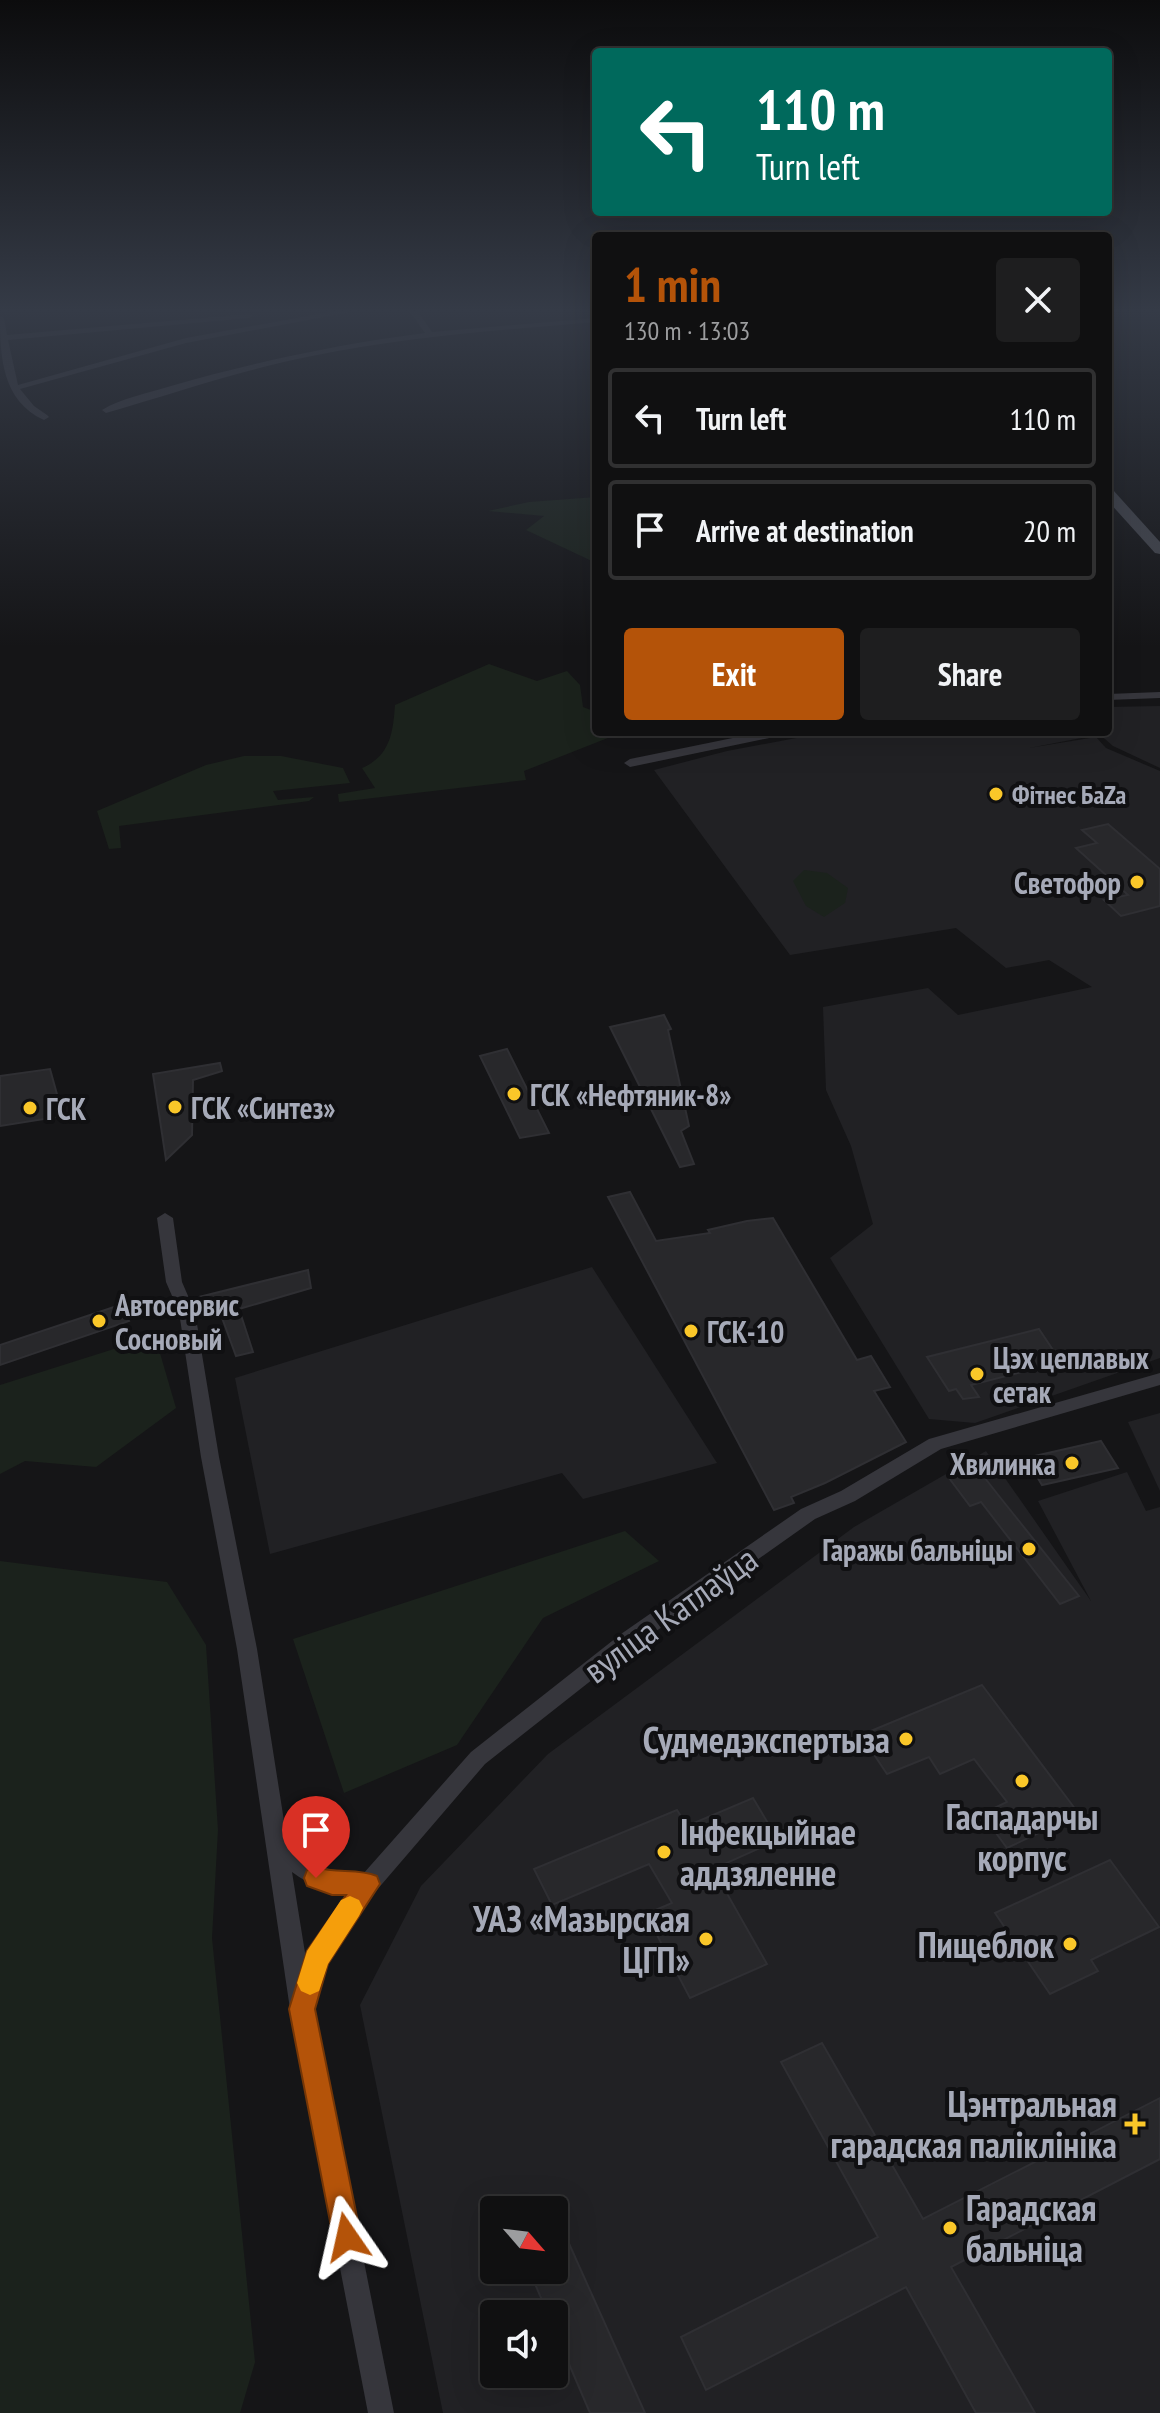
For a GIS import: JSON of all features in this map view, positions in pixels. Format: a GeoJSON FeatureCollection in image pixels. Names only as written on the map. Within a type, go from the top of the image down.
{"type":"FeatureCollection","features":[{"type":"Feature","properties":{"kind":"main road"},"geometry":{"type":"LineString","coordinates":[[1112,497],[1160,550]]}},
{"type":"Feature","properties":{"kind":"street"},"geometry":{"type":"LineString","coordinates":[[1112,697],[1160,695]]}},
{"type":"Feature","properties":{"kind":"street"},"geometry":{"type":"LineString","coordinates":[[630,763],[760,736]]}},
{"type":"Feature","properties":{"kind":"street","name":"вуліца Катлаўца"},"geometry":{"type":"LineString","coordinates":[[165,1218],[174,1282],[187,1312],[210,1457],[247,1649],[302,2009],[381,2413]]}},
{"type":"Feature","properties":{"kind":"street","name":"вуліца Катлаўца"},"geometry":{"type":"LineString","coordinates":[[302,2009],[317,1959],[368,1884],[478,1758],[628,1640],[808,1514],[848,1496],[935,1444],[1160,1379]]}},
{"type":"Feature","properties":{"kind":"street"},"geometry":{"type":"LineString","coordinates":[[277,1845],[316,1878],[332,1884],[368,1884]]}},
{"type":"Feature","properties":{"kind":"shaded area"},"geometry":{"type":"Polygon","coordinates":[[[592,497],[592,561],[526,530],[544,516],[488,511],[529,502],[592,497]]]}},
{"type":"Feature","properties":{"kind":"shaded area"},"geometry":{"type":"Polygon","coordinates":[[[489,664],[537,681],[567,671],[580,685],[583,707],[592,710],[592,736],[613,736],[524,771],[526,780],[339,802],[338,794],[375,788],[362,768],[384,750],[393,725],[395,705],[489,664]]]}},
{"type":"Feature","properties":{"kind":"shaded area"},"geometry":{"type":"Polygon","coordinates":[[[1160,706],[1160,768],[1113,746],[1102,736],[1112,736],[1112,707],[1160,706]]]}},
{"type":"Feature","properties":{"kind":"shaded area"},"geometry":{"type":"Polygon","coordinates":[[[807,736],[1092,736],[1029,748],[1096,737],[1106,748],[1160,771],[1160,1358],[975,1423],[929,1419],[830,1258],[873,1224],[851,1146],[826,1090],[823,1007],[928,988],[958,1015],[1092,987],[1049,960],[1006,968],[956,928],[790,955],[654,770],[727,751],[807,736]]]}},
{"type":"Feature","properties":{"kind":"shaded area"},"geometry":{"type":"Polygon","coordinates":[[[244,756],[281,756],[343,768],[350,783],[273,791],[278,800],[314,797],[309,801],[119,826],[121,848],[109,849],[97,811],[206,765],[244,756]]]}},
{"type":"Feature","properties":{"kind":"shaded area"},"geometry":{"type":"Polygon","coordinates":[[[804,870],[827,873],[848,888],[845,903],[824,917],[806,906],[793,881],[804,870]]]}},
{"type":"Feature","properties":{"kind":"shaded area"},"geometry":{"type":"Polygon","coordinates":[[[592,1267],[717,1463],[583,1499],[562,1473],[270,1554],[235,1378],[592,1267]]]}},
{"type":"Feature","properties":{"kind":"shaded area"},"geometry":{"type":"Polygon","coordinates":[[[155,1336],[176,1408],[96,1467],[25,1461],[0,1474],[0,1385],[155,1336]]]}},
{"type":"Feature","properties":{"kind":"shaded area"},"geometry":{"type":"Polygon","coordinates":[[[1160,1413],[1160,1491],[1128,1422],[1160,1413]]]}},
{"type":"Feature","properties":{"kind":"shaded area"},"geometry":{"type":"Polygon","coordinates":[[[986,1451],[1091,1601],[1038,1501],[1127,1472],[1146,1511],[1160,1507],[1160,2413],[443,2413],[360,2005],[421,1886],[548,1754],[854,1527],[986,1451]]]}},
{"type":"Feature","properties":{"kind":"shaded area"},"geometry":{"type":"Polygon","coordinates":[[[625,1531],[659,1561],[543,1618],[457,1745],[344,1793],[293,1639],[625,1531]]]}},
{"type":"Feature","properties":{"kind":"shaded area"},"geometry":{"type":"Polygon","coordinates":[[[0,1561],[167,1582],[206,1645],[218,1830],[212,1938],[255,2362],[240,2413],[0,2413],[0,1561]]]}},
{"type":"Feature","properties":{"kind":"building","name":"Светофор"},"geometry":{"type":"Polygon","coordinates":[[[1108,824],[1160,869],[1160,906],[1121,916],[1104,900],[1128,895],[1076,848],[1097,843],[1082,830],[1108,824]]]}},
{"type":"Feature","properties":{"kind":"building"},"geometry":{"type":"Polygon","coordinates":[[[664,1015],[671,1029],[668,1030],[689,1126],[681,1131],[694,1164],[680,1167],[610,1027],[664,1015]]]}},
{"type":"Feature","properties":{"kind":"building","name":"ГСК «Нефтяник-8»"},"geometry":{"type":"Polygon","coordinates":[[[507,1049],[549,1133],[520,1138],[480,1056],[507,1049]]]}},
{"type":"Feature","properties":{"kind":"building","name":"ГСК «Синтез»"},"geometry":{"type":"Polygon","coordinates":[[[220,1063],[222,1071],[193,1080],[192,1135],[166,1160],[153,1074],[220,1063]]]}},
{"type":"Feature","properties":{"kind":"building"},"geometry":{"type":"Polygon","coordinates":[[[50,1069],[63,1116],[0,1126],[0,1076],[50,1069]]]}},
{"type":"Feature","properties":{"kind":"building"},"geometry":{"type":"Polygon","coordinates":[[[630,1192],[656,1241],[710,1233],[708,1230],[773,1218],[857,1360],[871,1356],[890,1387],[874,1391],[906,1442],[791,1497],[794,1503],[774,1510],[608,1197],[630,1192]]]}},
{"type":"Feature","properties":{"kind":"building"},"geometry":{"type":"Polygon","coordinates":[[[308,1270],[311,1288],[239,1309],[253,1352],[236,1356],[218,1307],[204,1310],[199,1297],[308,1270]]]}},
{"type":"Feature","properties":{"kind":"building"},"geometry":{"type":"Polygon","coordinates":[[[120,1305],[129,1321],[0,1365],[0,1345],[120,1305]]]}},
{"type":"Feature","properties":{"kind":"building","name":"Цэх цеплавых сетак"},"geometry":{"type":"Polygon","coordinates":[[[1039,1329],[1061,1362],[971,1385],[979,1397],[963,1399],[956,1389],[949,1391],[927,1357],[1039,1329]]]}},
{"type":"Feature","properties":{"kind":"building","name":"Хвилинка"},"geometry":{"type":"Polygon","coordinates":[[[1101,1441],[1118,1468],[1042,1485],[1026,1458],[1101,1441]]]}},
{"type":"Feature","properties":{"kind":"building","name":"Гаражы бальніцы"},"geometry":{"type":"Polygon","coordinates":[[[977,1468],[1079,1596],[1060,1604],[981,1502],[970,1506],[949,1478],[977,1468]]]}},
{"type":"Feature","properties":{"kind":"building","name":"Гаспадарчы корпус"},"geometry":{"type":"Polygon","coordinates":[[[982,1685],[1079,1814],[1007,1848],[982,1814],[1007,1802],[974,1759],[940,1774],[929,1757],[887,1774],[861,1735],[982,1685]]]}},
{"type":"Feature","properties":{"kind":"building","name":"Інфекцыйнае аддзяленне"},"geometry":{"type":"Polygon","coordinates":[[[753,1798],[778,1840],[713,1869],[767,1964],[690,1998],[646,1914],[672,1903],[649,1864],[552,1905],[534,1869],[677,1810],[687,1826],[753,1798]]]}},
{"type":"Feature","properties":{"kind":"building","name":"Пищеблок"},"geometry":{"type":"Polygon","coordinates":[[[1110,1860],[1159,1927],[1091,1960],[1098,1971],[1050,1994],[995,1913],[1110,1860]]]}},
{"type":"Feature","properties":{"kind":"building","name":"Гарадская бальніца"},"geometry":{"type":"Polygon","coordinates":[[[822,2043],[923,2219],[1160,2098],[1160,2159],[951,2267],[1035,2413],[976,2413],[906,2287],[706,2390],[681,2337],[878,2237],[781,2062],[822,2043]]]}},
{"type":"Feature","properties":{"kind":"building"},"geometry":{"type":"Polygon","coordinates":[[[568,2241],[645,2413],[590,2413],[568,2362],[568,2300],[542,2300],[535,2284],[568,2284],[568,2241]]]}},
{"type":"Feature","properties":{"kind":"slow traffic"},"geometry":{"type":"LineString","coordinates":[[310,1983],[317,1959],[350,1908]]}},
{"type":"Feature","properties":{"kind":"place","name":"Фітнес БаZa"},"geometry":{"type":"Point","coordinates":[996,794]}},
{"type":"Feature","properties":{"kind":"place","name":"Светофор"},"geometry":{"type":"Point","coordinates":[1137,882]}},
{"type":"Feature","properties":{"kind":"place","name":"ГСК «Нефтяник-8»"},"geometry":{"type":"Point","coordinates":[514,1094]}},
{"type":"Feature","properties":{"kind":"place","name":"ГСК «Синтез»"},"geometry":{"type":"Point","coordinates":[175,1107]}},
{"type":"Feature","properties":{"kind":"place","name":"ГСК"},"geometry":{"type":"Point","coordinates":[30,1108]}},
{"type":"Feature","properties":{"kind":"place","name":"Автосервис Сосновый"},"geometry":{"type":"Point","coordinates":[99,1321]}},
{"type":"Feature","properties":{"kind":"place","name":"ГСК-10"},"geometry":{"type":"Point","coordinates":[691,1331]}},
{"type":"Feature","properties":{"kind":"place","name":"Цэх цеплавых сетак"},"geometry":{"type":"Point","coordinates":[977,1374]}},
{"type":"Feature","properties":{"kind":"place","name":"Хвилинка"},"geometry":{"type":"Point","coordinates":[1072,1463]}},
{"type":"Feature","properties":{"kind":"place","name":"Гаражы бальніцы"},"geometry":{"type":"Point","coordinates":[1029,1549]}},
{"type":"Feature","properties":{"kind":"place","name":"Судмедэкспертыза"},"geometry":{"type":"Point","coordinates":[906,1739]}},
{"type":"Feature","properties":{"kind":"place","name":"Гаспадарчы корпус"},"geometry":{"type":"Point","coordinates":[1022,1781]}},
{"type":"Feature","properties":{"kind":"place","name":"Інфекцыйнае аддзяленне"},"geometry":{"type":"Point","coordinates":[664,1852]}},
{"type":"Feature","properties":{"kind":"place","name":"УАЗ «Мазырская ЦГП»"},"geometry":{"type":"Point","coordinates":[706,1939]}},
{"type":"Feature","properties":{"kind":"place","name":"Пищеблок"},"geometry":{"type":"Point","coordinates":[1070,1944]}},
{"type":"Feature","properties":{"kind":"place","name":"Цэнтральная гарадская паліклініка"},"geometry":{"type":"Point","coordinates":[1135,2124]}},
{"type":"Feature","properties":{"kind":"place","name":"Гарадская бальніца"},"geometry":{"type":"Point","coordinates":[950,2228]}},
{"type":"Feature","properties":{"kind":"route"},"geometry":{"type":"LineString","coordinates":[[316,1878],[332,1884],[368,1884],[317,1959],[302,2009],[347,2237]]}}]}
